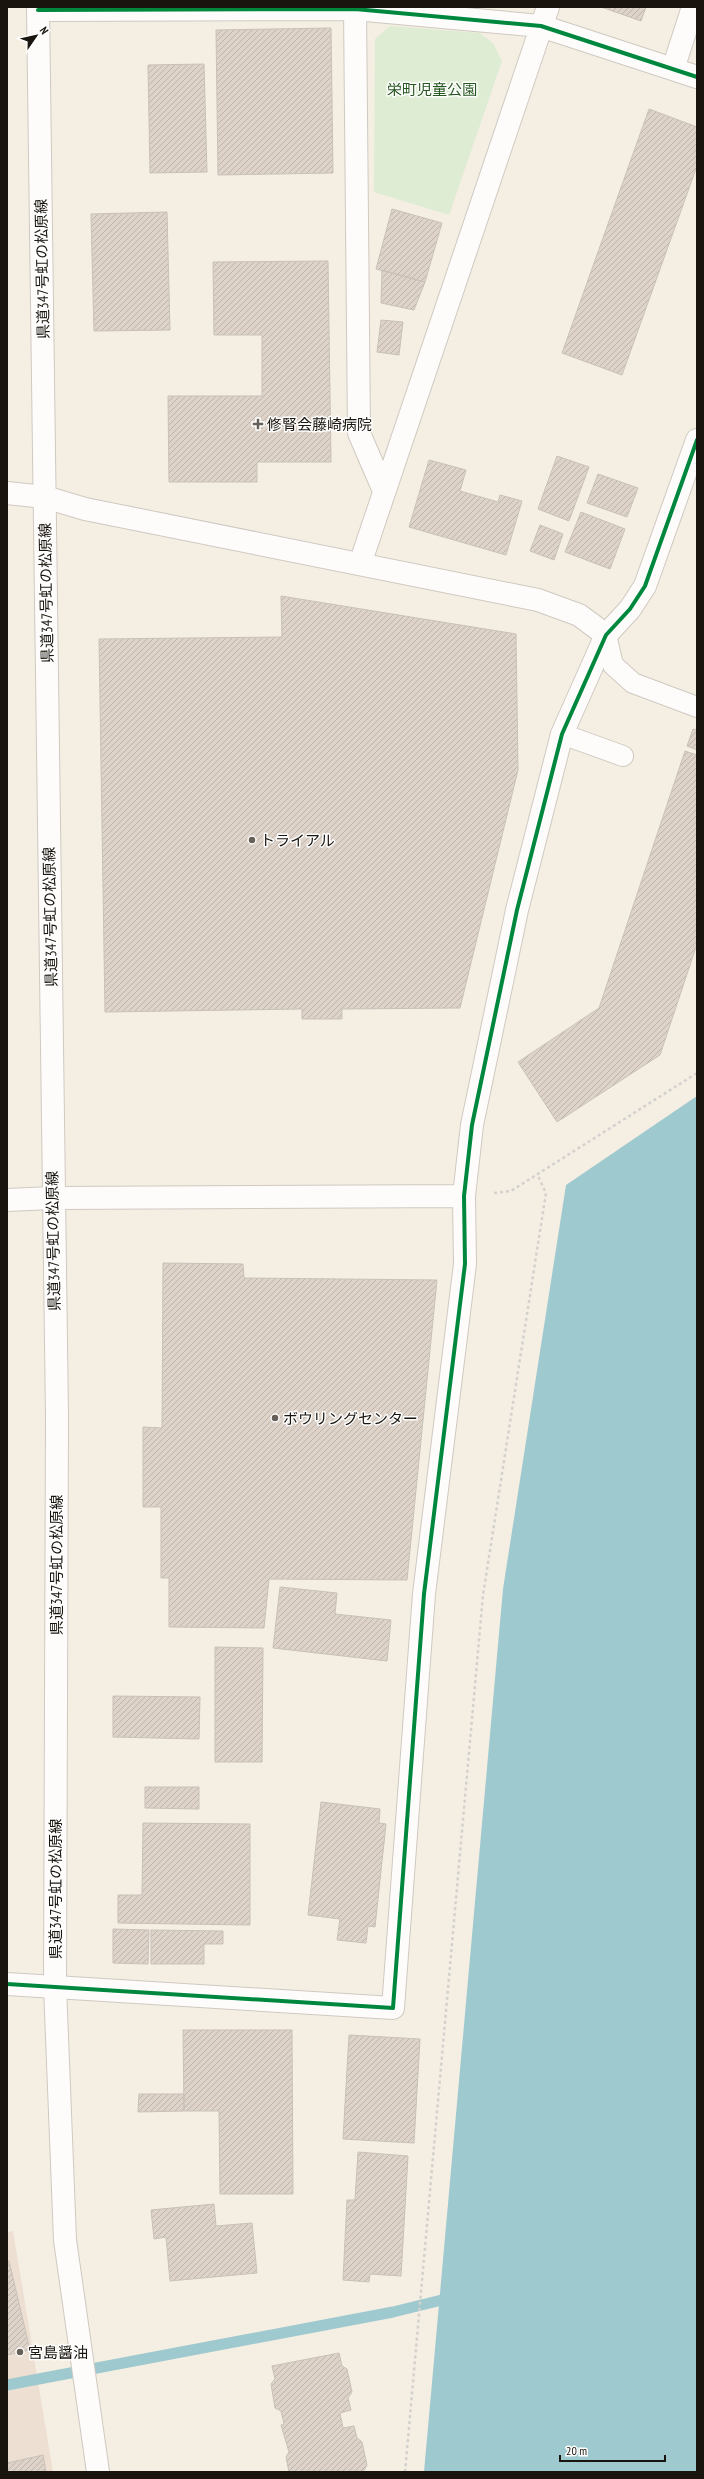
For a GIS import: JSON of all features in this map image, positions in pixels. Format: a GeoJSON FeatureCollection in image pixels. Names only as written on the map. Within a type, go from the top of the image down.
{"type":"FeatureCollection","features":[{"type":"Feature","properties":{"kind":"street"},"geometry":{"type":"LineString","coordinates":[[674,69],[693,7]]}},
{"type":"Feature","properties":{"kind":"street"},"geometry":{"type":"LineString","coordinates":[[38,8],[355,8],[545,17],[697,77]]}},
{"type":"Feature","properties":{"kind":"street","name":"県道347号虹の松原線"},"geometry":{"type":"LineString","coordinates":[[38,8],[45,497],[52,1198],[57,1417],[55,1986],[65,2240],[98,2472]]}},
{"type":"Feature","properties":{"kind":"street"},"geometry":{"type":"LineString","coordinates":[[355,8],[359,433],[384,491]]}},
{"type":"Feature","properties":{"kind":"street"},"geometry":{"type":"LineString","coordinates":[[360,564],[545,17]]}},
{"type":"Feature","properties":{"kind":"street"},"geometry":{"type":"LineString","coordinates":[[7,1984],[393,2008],[424,1594],[465,1264],[464,1196],[473,1117],[517,910],[562,734],[606,635],[630,609],[645,586],[697,440]]}},
{"type":"Feature","properties":{"kind":"street"},"geometry":{"type":"LineString","coordinates":[[7,493],[45,497],[85,509],[538,600],[579,615],[606,635]]}},
{"type":"Feature","properties":{"kind":"street"},"geometry":{"type":"LineString","coordinates":[[7,1200],[52,1198],[464,1196]]}},
{"type":"Feature","properties":{"kind":"lane"},"geometry":{"type":"LineString","coordinates":[[606,635],[613,665],[633,683],[697,707]]}},
{"type":"Feature","properties":{"kind":"lane"},"geometry":{"type":"LineString","coordinates":[[562,734],[623,756]]}},
{"type":"Feature","properties":{"kind":"path"},"geometry":{"type":"LineString","coordinates":[[464,1196],[511,1191],[697,1073]]}},
{"type":"Feature","properties":{"kind":"path"},"geometry":{"type":"LineString","coordinates":[[405,2472],[483,1594],[546,1193],[537,1174]]}},
{"type":"Feature","properties":{"kind":"shaded area","name":"宮島醤油"},"geometry":{"type":"Polygon","coordinates":[[[13,2231],[53,2472],[7,2472],[7,2232],[13,2231]]]}},
{"type":"Feature","properties":{"kind":"green space","name":"栄町児童公園"},"geometry":{"type":"Polygon","coordinates":[[[390,26],[480,33],[493,43],[502,61],[449,215],[374,192],[375,39],[390,26]]]}},
{"type":"Feature","properties":{"kind":"water"},"geometry":{"type":"Polygon","coordinates":[[[697,1096],[697,2472],[424,2472],[503,1589],[566,1185],[697,1096]]]}},
{"type":"Feature","properties":{"kind":"building"},"geometry":{"type":"Polygon","coordinates":[[[601,7],[646,7],[641,21],[601,7]]]}},
{"type":"Feature","properties":{"kind":"building"},"geometry":{"type":"Polygon","coordinates":[[[331,28],[333,173],[218,175],[216,30],[331,28]]]}},
{"type":"Feature","properties":{"kind":"building"},"geometry":{"type":"Polygon","coordinates":[[[204,64],[207,172],[150,173],[148,65],[204,64]]]}},
{"type":"Feature","properties":{"kind":"building"},"geometry":{"type":"Polygon","coordinates":[[[649,109],[697,127],[697,166],[622,375],[562,353],[649,109]]]}},
{"type":"Feature","properties":{"kind":"building"},"geometry":{"type":"Polygon","coordinates":[[[392,209],[442,223],[425,282],[376,269],[392,209]]]}},
{"type":"Feature","properties":{"kind":"building"},"geometry":{"type":"Polygon","coordinates":[[[167,212],[170,330],[94,331],[91,214],[167,212]]]}},
{"type":"Feature","properties":{"kind":"building"},"geometry":{"type":"Polygon","coordinates":[[[328,261],[331,462],[257,462],[257,482],[169,482],[168,396],[262,396],[262,335],[214,335],[213,262],[328,261]]]}},
{"type":"Feature","properties":{"kind":"building"},"geometry":{"type":"Polygon","coordinates":[[[382,270],[425,282],[414,310],[381,303],[382,270]]]}},
{"type":"Feature","properties":{"kind":"building"},"geometry":{"type":"Polygon","coordinates":[[[381,320],[403,322],[399,355],[377,352],[381,320]]]}},
{"type":"Feature","properties":{"kind":"building"},"geometry":{"type":"Polygon","coordinates":[[[557,456],[589,467],[569,521],[538,509],[557,456]]]}},
{"type":"Feature","properties":{"kind":"building"},"geometry":{"type":"Polygon","coordinates":[[[429,460],[466,470],[460,491],[498,502],[500,495],[522,501],[506,555],[409,527],[429,460]]]}},
{"type":"Feature","properties":{"kind":"building"},"geometry":{"type":"Polygon","coordinates":[[[598,474],[638,488],[627,517],[587,503],[598,474]]]}},
{"type":"Feature","properties":{"kind":"building"},"geometry":{"type":"Polygon","coordinates":[[[581,512],[625,529],[610,569],[565,552],[581,512]]]}},
{"type":"Feature","properties":{"kind":"building"},"geometry":{"type":"Polygon","coordinates":[[[540,525],[563,534],[554,560],[530,551],[540,525]]]}},
{"type":"Feature","properties":{"kind":"building"},"geometry":{"type":"Polygon","coordinates":[[[281,596],[516,634],[518,770],[460,1008],[342,1009],[342,1019],[302,1019],[302,1009],[105,1012],[99,639],[282,637],[281,596]]]}},
{"type":"Feature","properties":{"kind":"building"},"geometry":{"type":"Polygon","coordinates":[[[693,729],[697,730],[697,750],[687,746],[693,729]]]}},
{"type":"Feature","properties":{"kind":"building"},"geometry":{"type":"Polygon","coordinates":[[[685,751],[697,755],[697,944],[660,1055],[557,1122],[518,1062],[599,1008],[685,751]]]}},
{"type":"Feature","properties":{"kind":"building"},"geometry":{"type":"Polygon","coordinates":[[[163,1263],[243,1264],[244,1278],[437,1280],[407,1580],[269,1579],[264,1628],[169,1627],[169,1578],[161,1578],[161,1507],[143,1507],[143,1427],[162,1428],[163,1263]]]}},
{"type":"Feature","properties":{"kind":"building"},"geometry":{"type":"Polygon","coordinates":[[[280,1587],[337,1593],[335,1614],[391,1620],[387,1661],[273,1648],[280,1587]]]}},
{"type":"Feature","properties":{"kind":"building"},"geometry":{"type":"Polygon","coordinates":[[[215,1647],[263,1648],[262,1762],[215,1762],[215,1647]]]}},
{"type":"Feature","properties":{"kind":"building"},"geometry":{"type":"Polygon","coordinates":[[[113,1696],[200,1697],[199,1739],[113,1737],[113,1696]]]}},
{"type":"Feature","properties":{"kind":"building"},"geometry":{"type":"Polygon","coordinates":[[[145,1787],[199,1787],[199,1809],[145,1808],[145,1787]]]}},
{"type":"Feature","properties":{"kind":"building"},"geometry":{"type":"Polygon","coordinates":[[[321,1802],[380,1809],[379,1823],[386,1824],[375,1927],[368,1926],[366,1943],[337,1940],[340,1919],[308,1915],[321,1802]]]}},
{"type":"Feature","properties":{"kind":"building"},"geometry":{"type":"Polygon","coordinates":[[[143,1823],[250,1824],[250,1925],[118,1923],[118,1895],[142,1895],[143,1823]]]}},
{"type":"Feature","properties":{"kind":"building"},"geometry":{"type":"Polygon","coordinates":[[[113,1929],[149,1930],[148,1964],[113,1963],[113,1929]]]}},
{"type":"Feature","properties":{"kind":"building"},"geometry":{"type":"Polygon","coordinates":[[[151,1930],[223,1931],[223,1944],[204,1944],[204,1964],[151,1964],[151,1930]]]}},
{"type":"Feature","properties":{"kind":"building"},"geometry":{"type":"Polygon","coordinates":[[[183,2030],[292,2030],[293,2194],[220,2194],[219,2111],[184,2111],[183,2030]]]}},
{"type":"Feature","properties":{"kind":"building"},"geometry":{"type":"Polygon","coordinates":[[[349,2035],[420,2039],[414,2143],[343,2139],[349,2035]]]}},
{"type":"Feature","properties":{"kind":"building"},"geometry":{"type":"Polygon","coordinates":[[[139,2094],[184,2094],[184,2111],[138,2112],[139,2094]]]}},
{"type":"Feature","properties":{"kind":"building"},"geometry":{"type":"Polygon","coordinates":[[[358,2152],[408,2156],[401,2276],[370,2274],[369,2282],[343,2280],[347,2200],[355,2200],[358,2152]]]}},
{"type":"Feature","properties":{"kind":"building"},"geometry":{"type":"Polygon","coordinates":[[[214,2204],[216,2226],[252,2223],[257,2273],[170,2281],[166,2237],[154,2239],[151,2210],[214,2204]]]}},
{"type":"Feature","properties":{"kind":"building"},"geometry":{"type":"Polygon","coordinates":[[[7,2261],[9,2261],[30,2350],[7,2355],[7,2261]]]}},
{"type":"Feature","properties":{"kind":"building"},"geometry":{"type":"Polygon","coordinates":[[[339,2353],[342,2366],[347,2369],[352,2392],[348,2398],[351,2410],[340,2413],[343,2428],[354,2426],[357,2438],[362,2442],[367,2465],[363,2472],[289,2472],[286,2457],[289,2452],[281,2425],[284,2424],[281,2411],[275,2408],[271,2384],[275,2379],[272,2366],[339,2353]]]}},
{"type":"Feature","properties":{"kind":"building"},"geometry":{"type":"Polygon","coordinates":[[[43,2455],[46,2472],[7,2472],[7,2463],[43,2455]]]}},
{"type":"Feature","properties":{"kind":"waterway"},"geometry":{"type":"LineString","coordinates":[[7,2385],[393,2312],[454,2297]]}},
{"type":"Feature","properties":{"kind":"cycle path"},"geometry":{"type":"LineString","coordinates":[[38,10],[355,9],[541,26],[697,77]]}},
{"type":"Feature","properties":{"kind":"cycle path"},"geometry":{"type":"LineString","coordinates":[[7,1984],[393,2008],[424,1594],[465,1264],[464,1196],[472,1125],[517,910],[562,734],[606,635],[630,609],[645,586],[697,440]]}},
{"type":"Feature","properties":{"kind":"place","name":"修腎会藤崎病院"},"geometry":{"type":"Point","coordinates":[258,424]}},
{"type":"Feature","properties":{"kind":"place","name":"トライアル"},"geometry":{"type":"Point","coordinates":[252,840]}},
{"type":"Feature","properties":{"kind":"place","name":"ボウリングセンター"},"geometry":{"type":"Point","coordinates":[275,1418]}},
{"type":"Feature","properties":{"kind":"place","name":"宮島醤油"},"geometry":{"type":"Point","coordinates":[20,2352]}}]}
